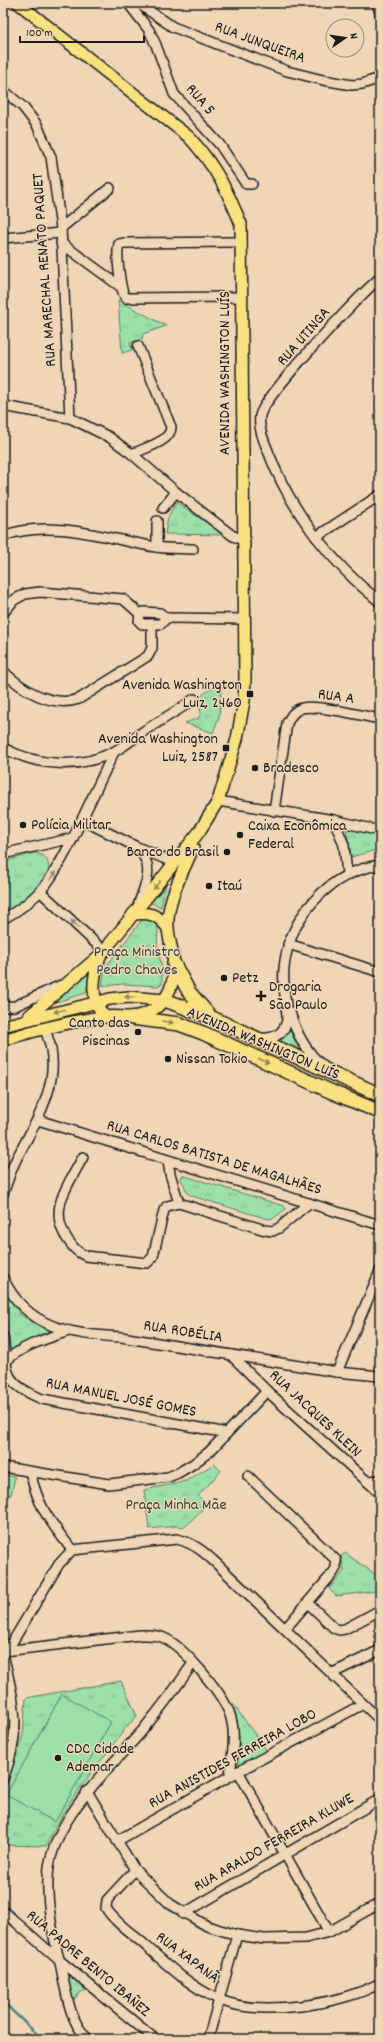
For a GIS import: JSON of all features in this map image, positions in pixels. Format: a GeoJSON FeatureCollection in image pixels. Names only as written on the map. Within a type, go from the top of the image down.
{"type":"FeatureCollection","features":[{"type":"Feature","properties":{"kind":"highway"},"geometry":{"type":"LineString","coordinates":[[174,964],[192,996],[210,1017]]}},
{"type":"Feature","properties":{"kind":"highway","name":"AVENIDA WASHINGTON LUÍS"},"geometry":{"type":"LineString","coordinates":[[165,1000],[210,1017],[380,1096]]}},
{"type":"Feature","properties":{"kind":"highway","name":"AVENIDA WASHINGTON LUÍS"},"geometry":{"type":"LineString","coordinates":[[132,1018],[179,1024],[203,1033],[332,1092],[380,1112]]}},
{"type":"Feature","properties":{"kind":"main road","name":"AVENIDA WASHINGTON LUÍS"},"geometry":{"type":"LineString","coordinates":[[18,3],[189,137],[208,158],[222,180],[241,224],[244,619],[244,678],[242,715],[237,739],[218,801],[199,832],[102,953],[94,978],[95,1002]]}},
{"type":"Feature","properties":{"kind":"main road","name":"AVENIDA WASHINGTON LUÍS"},"geometry":{"type":"LineString","coordinates":[[165,1000],[173,980],[174,964],[167,927],[176,882],[199,832]]}},
{"type":"Feature","properties":{"kind":"main road"},"geometry":{"type":"LineString","coordinates":[[136,912],[151,913],[162,920],[167,927]]}},
{"type":"Feature","properties":{"kind":"main road"},"geometry":{"type":"LineString","coordinates":[[23,1020],[38,1010],[102,953]]}},
{"type":"Feature","properties":{"kind":"main road"},"geometry":{"type":"LineString","coordinates":[[3,1026],[95,1002],[128,997],[165,1000]]}},
{"type":"Feature","properties":{"kind":"main road"},"geometry":{"type":"LineString","coordinates":[[132,1018],[150,1012],[165,1000]]}},
{"type":"Feature","properties":{"kind":"main road"},"geometry":{"type":"LineString","coordinates":[[95,1002],[105,1017]]}},
{"type":"Feature","properties":{"kind":"main road","name":"AVENIDA WASHINGTON LUÍS"},"geometry":{"type":"LineString","coordinates":[[3,1040],[44,1028],[105,1017],[132,1018]]}},
{"type":"Feature","properties":{"kind":"street","name":"RUA 5"},"geometry":{"type":"LineString","coordinates":[[128,3],[149,30],[174,94],[220,146],[246,184],[252,184]]}},
{"type":"Feature","properties":{"kind":"street","name":"RUA JUNQUEIRA"},"geometry":{"type":"LineString","coordinates":[[138,3],[173,27],[287,71],[323,80],[352,85],[362,84],[380,78]]}},
{"type":"Feature","properties":{"kind":"street"},"geometry":{"type":"LineString","coordinates":[[377,3],[380,13]]}},
{"type":"Feature","properties":{"kind":"street","name":"RUA MARECHAL RENATO PAQUET"},"geometry":{"type":"LineString","coordinates":[[3,90],[23,107],[37,125],[52,157],[61,230],[70,418]]}},
{"type":"Feature","properties":{"kind":"street"},"geometry":{"type":"LineString","coordinates":[[3,238],[61,230],[110,188]]}},
{"type":"Feature","properties":{"kind":"street"},"geometry":{"type":"LineString","coordinates":[[234,242],[122,243],[118,247],[121,286],[125,297],[237,297]]}},
{"type":"Feature","properties":{"kind":"street"},"geometry":{"type":"LineString","coordinates":[[61,243],[121,286]]}},
{"type":"Feature","properties":{"kind":"street","name":"RUA UTINGA"},"geometry":{"type":"LineString","coordinates":[[316,536],[294,507],[276,473],[259,422],[262,409],[322,338],[380,278]]}},
{"type":"Feature","properties":{"kind":"street"},"geometry":{"type":"LineString","coordinates":[[132,454],[167,437],[171,432],[171,427],[138,346]]}},
{"type":"Feature","properties":{"kind":"street"},"geometry":{"type":"LineString","coordinates":[[3,406],[70,418],[109,437],[233,536],[243,540]]}},
{"type":"Feature","properties":{"kind":"street"},"geometry":{"type":"LineString","coordinates":[[163,508],[176,492]]}},
{"type":"Feature","properties":{"kind":"street"},"geometry":{"type":"LineString","coordinates":[[380,495],[316,536],[354,579],[380,602]]}},
{"type":"Feature","properties":{"kind":"street"},"geometry":{"type":"LineString","coordinates":[[157,521],[157,547]]}},
{"type":"Feature","properties":{"kind":"street"},"geometry":{"type":"LineString","coordinates":[[3,536],[32,529],[71,530],[157,547],[193,549]]}},
{"type":"Feature","properties":{"kind":"street"},"geometry":{"type":"LineString","coordinates":[[3,613],[14,600],[25,594],[40,592],[123,599],[140,614],[140,623],[161,624],[166,618]]}},
{"type":"Feature","properties":{"kind":"street"},"geometry":{"type":"LineString","coordinates":[[140,614],[143,612],[160,613],[166,618],[244,619]]}},
{"type":"Feature","properties":{"kind":"street"},"geometry":{"type":"LineString","coordinates":[[3,671],[23,687],[47,699],[59,703],[71,702],[79,699],[148,656],[152,648],[152,624]]}},
{"type":"Feature","properties":{"kind":"street"},"geometry":{"type":"LineString","coordinates":[[5,751],[56,764],[84,763],[114,752],[194,700]]}},
{"type":"Feature","properties":{"kind":"street","name":"RUA A"},"geometry":{"type":"LineString","coordinates":[[274,811],[287,723],[294,712],[303,708],[315,708],[380,719]]}},
{"type":"Feature","properties":{"kind":"street"},"geometry":{"type":"LineString","coordinates":[[3,919],[17,912],[41,892],[56,872],[114,752]]}},
{"type":"Feature","properties":{"kind":"street"},"geometry":{"type":"LineString","coordinates":[[218,801],[334,820],[380,831]]}},
{"type":"Feature","properties":{"kind":"street"},"geometry":{"type":"LineString","coordinates":[[82,820],[174,864]]}},
{"type":"Feature","properties":{"kind":"street"},"geometry":{"type":"LineString","coordinates":[[334,820],[344,845],[347,874]]}},
{"type":"Feature","properties":{"kind":"street"},"geometry":{"type":"LineString","coordinates":[[3,854],[73,838]]}},
{"type":"Feature","properties":{"kind":"street"},"geometry":{"type":"LineString","coordinates":[[136,912],[148,874],[149,866],[144,855],[137,847]]}},
{"type":"Feature","properties":{"kind":"street"},"geometry":{"type":"LineString","coordinates":[[255,1038],[275,1037],[283,1031],[288,1020],[284,970],[288,944],[301,919],[314,900],[330,885],[347,874],[380,865]]}},
{"type":"Feature","properties":{"kind":"street"},"geometry":{"type":"LineString","coordinates":[[41,892],[102,953]]}},
{"type":"Feature","properties":{"kind":"street"},"geometry":{"type":"LineString","coordinates":[[288,944],[380,972]]}},
{"type":"Feature","properties":{"kind":"street"},"geometry":{"type":"LineString","coordinates":[[3,1007],[15,1006],[68,982]]}},
{"type":"Feature","properties":{"kind":"street"},"geometry":{"type":"LineString","coordinates":[[287,1001],[298,1035],[318,1061],[334,1075]]}},
{"type":"Feature","properties":{"kind":"street"},"geometry":{"type":"LineString","coordinates":[[3,1194],[18,1155],[38,1120],[52,1074],[53,1053],[50,1040],[44,1028]]}},
{"type":"Feature","properties":{"kind":"street","name":"RUA CARLOS BATISTA DE MAGALHÃES"},"geometry":{"type":"LineString","coordinates":[[38,1120],[380,1225]]}},
{"type":"Feature","properties":{"kind":"street"},"geometry":{"type":"LineString","coordinates":[[83,1157],[59,1203],[58,1217],[60,1227],[72,1247],[79,1253],[86,1256],[147,1264],[152,1257],[164,1210],[167,1206],[179,1203],[269,1231],[279,1228],[309,1203]]}},
{"type":"Feature","properties":{"kind":"street"},"geometry":{"type":"LineString","coordinates":[[168,1161],[170,1174],[179,1203]]}},
{"type":"Feature","properties":{"kind":"street"},"geometry":{"type":"LineString","coordinates":[[337,1372],[380,1271]]}},
{"type":"Feature","properties":{"kind":"street","name":"RUA ROBÉLIA"},"geometry":{"type":"LineString","coordinates":[[3,1278],[19,1304],[30,1314],[52,1327],[90,1335],[121,1337],[337,1372],[380,1376]]}},
{"type":"Feature","properties":{"kind":"street"},"geometry":{"type":"LineString","coordinates":[[5,1362],[31,1345],[71,1331]]}},
{"type":"Feature","properties":{"kind":"street","name":"RUA MANUEL JOSÉ GOMES"},"geometry":{"type":"LineString","coordinates":[[3,1337],[5,1362],[8,1373],[17,1385],[28,1394],[42,1399],[227,1433]]}},
{"type":"Feature","properties":{"kind":"street","name":"RUA JACQUES KLEIN"},"geometry":{"type":"LineString","coordinates":[[232,1355],[267,1391],[380,1493]]}},
{"type":"Feature","properties":{"kind":"street"},"geometry":{"type":"LineString","coordinates":[[3,1467],[109,1484],[168,1477],[193,1464],[209,1452],[267,1391]]}},
{"type":"Feature","properties":{"kind":"street"},"geometry":{"type":"LineString","coordinates":[[30,1472],[40,1505],[46,1517],[72,1550]]}},
{"type":"Feature","properties":{"kind":"street"},"geometry":{"type":"LineString","coordinates":[[248,1476],[336,1560],[336,1568],[333,1573],[286,1628]]}},
{"type":"Feature","properties":{"kind":"street"},"geometry":{"type":"LineString","coordinates":[[367,1481],[380,1480]]}},
{"type":"Feature","properties":{"kind":"street"},"geometry":{"type":"LineString","coordinates":[[3,1779],[15,1739],[16,1720],[4,1652],[59,1564],[72,1550],[177,1539],[189,1542],[217,1564],[286,1628],[380,1720]]}},
{"type":"Feature","properties":{"kind":"street"},"geometry":{"type":"LineString","coordinates":[[308,1603],[334,1628],[339,1630],[345,1629],[380,1610]]}},
{"type":"Feature","properties":{"kind":"street"},"geometry":{"type":"LineString","coordinates":[[4,1652],[77,1641],[140,1635],[155,1635],[169,1640],[194,1663],[218,1691],[229,1713],[233,1729],[234,1774],[285,1855],[329,1932]]}},
{"type":"Feature","properties":{"kind":"street"},"geometry":{"type":"LineString","coordinates":[[333,1673],[380,1650]]}},
{"type":"Feature","properties":{"kind":"street"},"geometry":{"type":"LineString","coordinates":[[88,2039],[76,2023],[59,1960],[51,1917],[49,1867],[54,1848],[66,1824],[87,1791],[168,1700],[194,1663]]}},
{"type":"Feature","properties":{"kind":"street","name":"RUA ANISTIDES FERREIRA LOBO"},"geometry":{"type":"LineString","coordinates":[[117,1841],[234,1774],[363,1704]]}},
{"type":"Feature","properties":{"kind":"street"},"geometry":{"type":"LineString","coordinates":[[87,1791],[135,1870],[160,1896],[183,1914],[207,1926],[238,1935],[264,1939],[306,1938],[329,1932],[380,1903]]}},
{"type":"Feature","properties":{"kind":"street","name":"RUA ARALDO FERREIRA KLUWE"},"geometry":{"type":"LineString","coordinates":[[183,1914],[380,1799]]}},
{"type":"Feature","properties":{"kind":"street","name":"RUA XAPANÃ"},"geometry":{"type":"LineString","coordinates":[[135,1870],[107,1900],[106,1908],[171,1968],[195,1987],[220,2000],[252,2006],[302,2006],[350,1997],[380,1983]]}},
{"type":"Feature","properties":{"kind":"street","name":"RUA PADRE BENTO IBAÑEZ"},"geometry":{"type":"LineString","coordinates":[[3,1911],[59,1960],[155,2039]]}},
{"type":"Feature","properties":{"kind":"street"},"geometry":{"type":"LineString","coordinates":[[208,2039],[238,1935]]}},
{"type":"Feature","properties":{"kind":"green space"},"geometry":{"type":"Polygon","coordinates":[[[118,300],[166,326],[143,334],[142,339],[130,343],[132,350],[122,353],[118,300]]]}},
{"type":"Feature","properties":{"kind":"green space"},"geometry":{"type":"Polygon","coordinates":[[[176,502],[225,535],[165,534],[168,517],[176,502]]]}},
{"type":"Feature","properties":{"kind":"green space"},"geometry":{"type":"Polygon","coordinates":[[[222,681],[219,717],[213,733],[185,723],[199,718],[201,713],[198,698],[222,681]]]}},
{"type":"Feature","properties":{"kind":"green space"},"geometry":{"type":"Polygon","coordinates":[[[346,827],[380,835],[380,849],[351,857],[346,827]]]}},
{"type":"Feature","properties":{"kind":"green space"},"geometry":{"type":"Polygon","coordinates":[[[34,853],[42,855],[46,859],[48,862],[49,873],[33,894],[3,915],[3,862],[34,853]]]}},
{"type":"Feature","properties":{"kind":"green space","name":"Praça Ministro Pedro Chaves"},"geometry":{"type":"Polygon","coordinates":[[[166,885],[161,907],[151,903],[166,885]]]}},
{"type":"Feature","properties":{"kind":"green space","name":"Praça Ministro Pedro Chaves"},"geometry":{"type":"Polygon","coordinates":[[[148,918],[156,923],[158,928],[157,946],[162,968],[162,984],[157,986],[124,984],[102,986],[105,968],[141,921],[148,918]]]}},
{"type":"Feature","properties":{"kind":"green space"},"geometry":{"type":"Polygon","coordinates":[[[86,974],[89,976],[86,993],[56,1002],[57,999],[86,974]]]}},
{"type":"Feature","properties":{"kind":"green space"},"geometry":{"type":"Polygon","coordinates":[[[290,1031],[300,1051],[281,1041],[290,1031]]]}},
{"type":"Feature","properties":{"kind":"green space"},"geometry":{"type":"Polygon","coordinates":[[[182,1175],[284,1206],[286,1209],[274,1218],[268,1219],[195,1197],[188,1194],[181,1179],[182,1175]]]}},
{"type":"Feature","properties":{"kind":"green space"},"geometry":{"type":"Polygon","coordinates":[[[3,1290],[21,1315],[51,1333],[9,1356],[8,1332],[3,1290]]]}},
{"type":"Feature","properties":{"kind":"green space","name":"Praça Minha Mãe"},"geometry":{"type":"Polygon","coordinates":[[[214,1464],[221,1471],[198,1496],[207,1504],[185,1527],[176,1526],[149,1529],[144,1490],[186,1481],[214,1464]]]}},
{"type":"Feature","properties":{"kind":"green space"},"geometry":{"type":"Polygon","coordinates":[[[3,1475],[15,1477],[11,1495],[3,1493],[3,1475]]]}},
{"type":"Feature","properties":{"kind":"green space"},"geometry":{"type":"Polygon","coordinates":[[[345,1553],[378,1576],[380,1575],[380,1594],[377,1591],[336,1596],[329,1589],[344,1571],[341,1556],[345,1553]]]}},
{"type":"Feature","properties":{"kind":"green space"},"geometry":{"type":"Polygon","coordinates":[[[121,1681],[137,1716],[128,1725],[73,1798],[54,1829],[46,1846],[3,1845],[3,1794],[23,1735],[26,1698],[121,1681]]]}},
{"type":"Feature","properties":{"kind":"green space","name":"CDC Cidade Ademar"},"geometry":{"type":"Polygon","coordinates":[[[62,1694],[111,1722],[55,1822],[6,1795],[62,1694]]]}},
{"type":"Feature","properties":{"kind":"green space"},"geometry":{"type":"Polygon","coordinates":[[[233,1704],[267,1751],[237,1767],[239,1742],[233,1704]]]}},
{"type":"Feature","properties":{"kind":"green space"},"geometry":{"type":"Polygon","coordinates":[[[67,1974],[86,1990],[79,1993],[73,2001],[67,1974]]]}},
{"type":"Feature","properties":{"kind":"waterway"},"geometry":{"type":"LineString","coordinates":[[3,2002],[42,2039]]}},
{"type":"Feature","properties":{"kind":"place","name":"Avenida Washington Luiz, 2460"},"geometry":{"type":"Point","coordinates":[250,694]}},
{"type":"Feature","properties":{"kind":"place","name":"Avenida Washington Luiz, 2587"},"geometry":{"type":"Point","coordinates":[226,748]}},
{"type":"Feature","properties":{"kind":"place","name":"Bradesco"},"geometry":{"type":"Point","coordinates":[255,768]}},
{"type":"Feature","properties":{"kind":"place","name":"Polícia Militar"},"geometry":{"type":"Point","coordinates":[23,825]}},
{"type":"Feature","properties":{"kind":"place","name":"Caixa Econômica Federal"},"geometry":{"type":"Point","coordinates":[240,835]}},
{"type":"Feature","properties":{"kind":"place","name":"Banco do Brasil"},"geometry":{"type":"Point","coordinates":[227,852]}},
{"type":"Feature","properties":{"kind":"place","name":"Itaú"},"geometry":{"type":"Point","coordinates":[209,886]}},
{"type":"Feature","properties":{"kind":"place","name":"Petz"},"geometry":{"type":"Point","coordinates":[224,978]}},
{"type":"Feature","properties":{"kind":"place","name":"Drogaria São Paulo"},"geometry":{"type":"Point","coordinates":[261,996]}},
{"type":"Feature","properties":{"kind":"place","name":"Canto das Piscinas"},"geometry":{"type":"Point","coordinates":[138,1032]}},
{"type":"Feature","properties":{"kind":"place","name":"Nissan Tokio"},"geometry":{"type":"Point","coordinates":[168,1059]}},
{"type":"Feature","properties":{"kind":"place","name":"CDC Cidade Ademar"},"geometry":{"type":"Point","coordinates":[58,1758]}}]}
